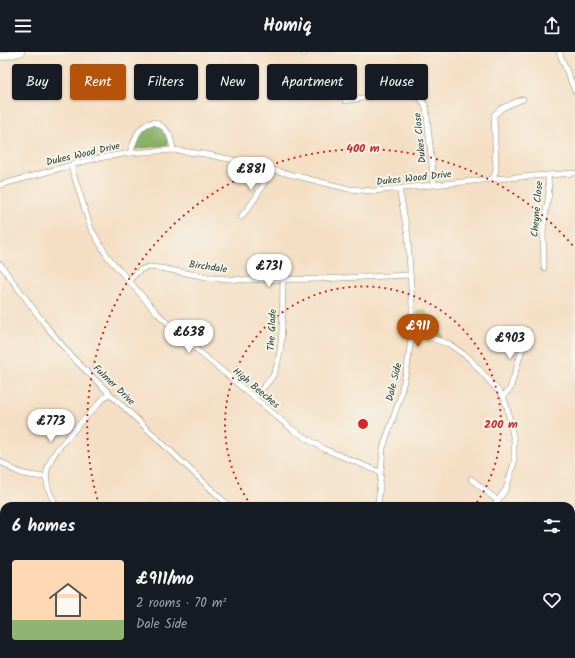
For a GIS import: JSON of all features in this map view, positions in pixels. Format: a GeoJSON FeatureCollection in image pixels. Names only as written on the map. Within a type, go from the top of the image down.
{"type":"FeatureCollection","features":[{"type":"Feature","properties":{"kind":"main road"},"geometry":{"type":"LineString","coordinates":[[0,57],[21,52]]}},
{"type":"Feature","properties":{"kind":"street"},"geometry":{"type":"LineString","coordinates":[[559,52],[575,91]]}},
{"type":"Feature","properties":{"kind":"street","name":"Dukes Close"},"geometry":{"type":"LineString","coordinates":[[345,101],[403,91],[412,92],[421,98],[426,107],[434,184]]}},
{"type":"Feature","properties":{"kind":"street"},"geometry":{"type":"LineString","coordinates":[[493,179],[496,170],[494,115],[502,108],[523,99]]}},
{"type":"Feature","properties":{"kind":"street"},"geometry":{"type":"LineString","coordinates":[[130,153],[138,132],[143,126],[154,122],[167,129],[172,141],[173,150]]}},
{"type":"Feature","properties":{"kind":"street","name":"Dukes Wood Drive"},"geometry":{"type":"LineString","coordinates":[[0,185],[93,159],[130,153],[173,150],[204,154],[348,189],[373,191],[434,184],[575,173]]}},
{"type":"Feature","properties":{"kind":"street","name":"High Beeches"},"geometry":{"type":"LineString","coordinates":[[71,166],[91,229],[108,257],[157,313],[185,340],[293,430],[324,449],[380,472]]}},
{"type":"Feature","properties":{"kind":"street"},"geometry":{"type":"LineString","coordinates":[[241,218],[254,202],[270,170]]}},
{"type":"Feature","properties":{"kind":"street","name":"Cheyne Close"},"geometry":{"type":"LineString","coordinates":[[544,268],[543,230],[549,193],[548,175]]}},
{"type":"Feature","properties":{"kind":"street","name":"Dale Side"},"geometry":{"type":"LineString","coordinates":[[378,502],[383,448],[399,401],[408,368],[412,332],[408,236],[400,188]]}},
{"type":"Feature","properties":{"kind":"street","name":"Fulmer Drive"},"geometry":{"type":"LineString","coordinates":[[0,264],[47,327],[73,358],[108,393],[225,502]]}},
{"type":"Feature","properties":{"kind":"street","name":"Birchdale"},"geometry":{"type":"LineString","coordinates":[[128,281],[140,270],[148,267],[212,278],[283,280],[319,280],[410,274]]}},
{"type":"Feature","properties":{"kind":"street","name":"The Glade"},"geometry":{"type":"LineString","coordinates":[[254,398],[272,376],[278,363],[281,350],[283,280]]}},
{"type":"Feature","properties":{"kind":"street"},"geometry":{"type":"LineString","coordinates":[[503,396],[510,389],[528,330]]}},
{"type":"Feature","properties":{"kind":"street"},"geometry":{"type":"LineString","coordinates":[[412,332],[449,344],[469,358],[503,396],[507,407],[514,441],[514,463],[506,489],[498,501],[470,479]]}},
{"type":"Feature","properties":{"kind":"street"},"geometry":{"type":"LineString","coordinates":[[55,502],[48,491],[46,477],[48,464],[55,451],[108,393]]}},
{"type":"Feature","properties":{"kind":"street"},"geometry":{"type":"LineString","coordinates":[[0,461],[14,471],[29,476],[46,477]]}},
{"type":"Feature","properties":{"kind":"street"},"geometry":{"type":"LineString","coordinates":[[575,629],[575,644]]}},
{"type":"Feature","properties":{"kind":"green space"},"geometry":{"type":"Polygon","coordinates":[[[155,124],[163,127],[168,145],[135,149],[133,144],[143,128],[155,124]]]}},
{"type":"Feature","properties":{"kind":"green space"},"geometry":{"type":"Polygon","coordinates":[[[425,310],[428,317],[443,336],[442,338],[420,331],[418,328],[418,311],[425,310]]]}}]}
